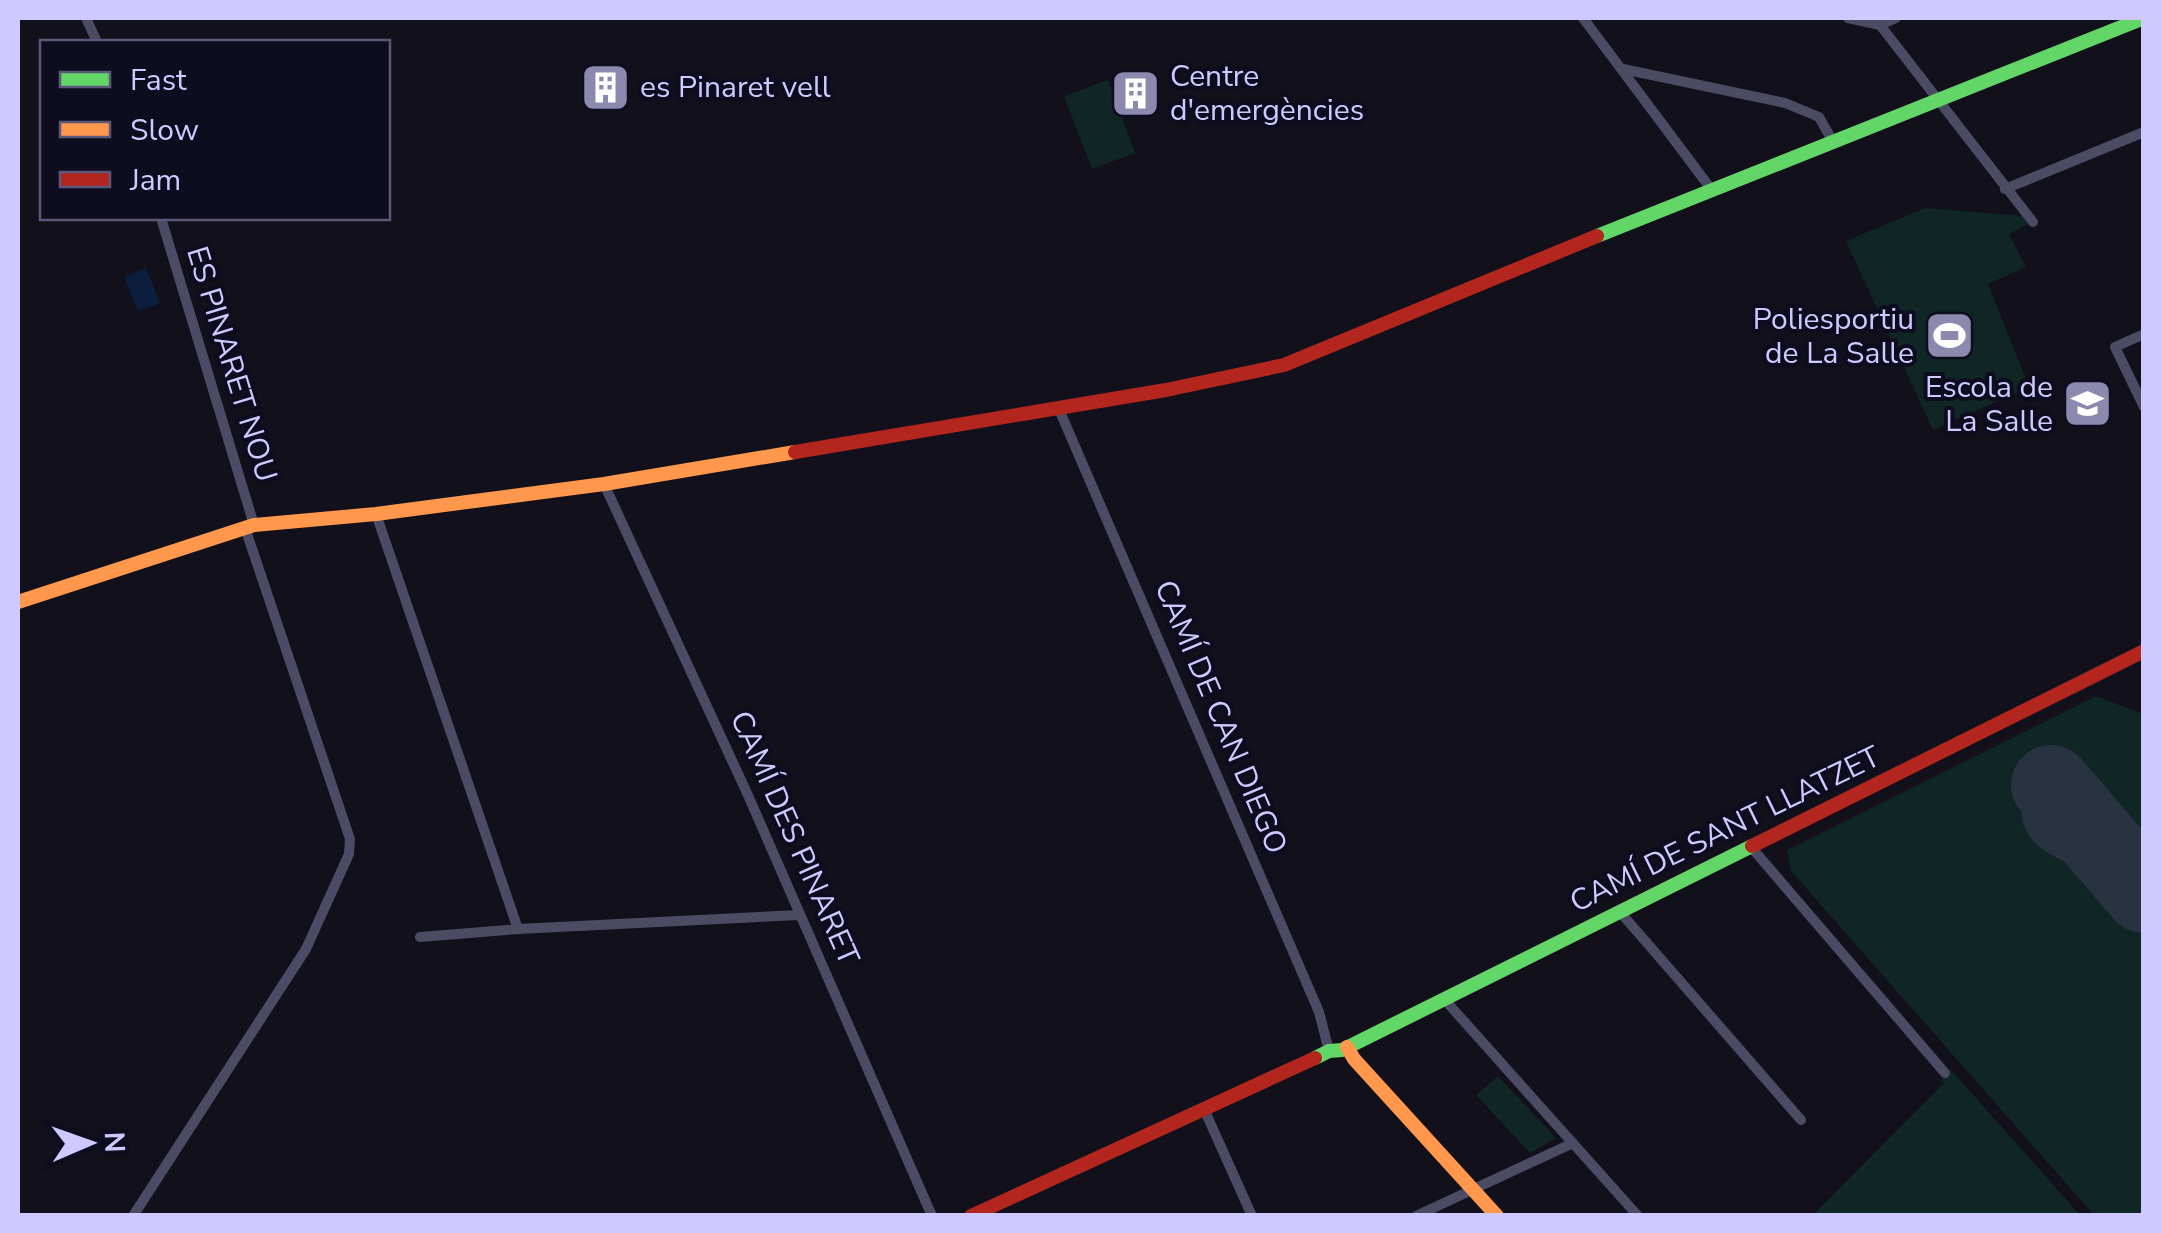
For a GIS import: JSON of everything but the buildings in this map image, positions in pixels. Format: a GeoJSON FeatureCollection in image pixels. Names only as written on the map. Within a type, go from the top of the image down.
{"type":"FeatureCollection","features":[{"type":"Feature","properties":{"kind":"street"},"geometry":{"type":"LineString","coordinates":[[1583,18],[1711,190]]}},
{"type":"Feature","properties":{"kind":"street"},"geometry":{"type":"LineString","coordinates":[[1848,18],[1880,24],[1896,18]]}},
{"type":"Feature","properties":{"kind":"street"},"geometry":{"type":"LineString","coordinates":[[18,602],[250,527],[604,484],[1166,390],[1284,365],[1832,140],[2139,22]]}},
{"type":"Feature","properties":{"kind":"street"},"geometry":{"type":"LineString","coordinates":[[1880,24],[2032,222]]}},
{"type":"Feature","properties":{"kind":"street"},"geometry":{"type":"LineString","coordinates":[[1623,69],[1786,103],[1819,117],[1832,140]]}},
{"type":"Feature","properties":{"kind":"street"},"geometry":{"type":"LineString","coordinates":[[2005,188],[2144,132]]}},
{"type":"Feature","properties":{"kind":"street","name":"ES PINARET NOU"},"geometry":{"type":"LineString","coordinates":[[133,1216],[306,949],[349,854],[350,839],[250,527],[163,220]]}},
{"type":"Feature","properties":{"kind":"street"},"geometry":{"type":"LineString","coordinates":[[2144,334],[2115,347],[2144,407]]}},
{"type":"Feature","properties":{"kind":"street","name":"CAMÍ DE CAN DIEGO"},"geometry":{"type":"LineString","coordinates":[[1058,406],[1319,1012],[1329,1051]]}},
{"type":"Feature","properties":{"kind":"street","name":"CAMÍ DES PINARET"},"geometry":{"type":"LineString","coordinates":[[604,484],[747,793],[932,1216]]}},
{"type":"Feature","properties":{"kind":"street"},"geometry":{"type":"LineString","coordinates":[[376,514],[518,929]]}},
{"type":"Feature","properties":{"kind":"street","name":"CAMÍ DE SANT LLATZET"},"geometry":{"type":"LineString","coordinates":[[1329,1051],[1347,1047],[2144,651]]}},
{"type":"Feature","properties":{"kind":"street"},"geometry":{"type":"LineString","coordinates":[[1751,847],[1945,1073]]}},
{"type":"Feature","properties":{"kind":"street"},"geometry":{"type":"LineString","coordinates":[[1620,912],[1801,1120]]}},
{"type":"Feature","properties":{"kind":"street"},"geometry":{"type":"LineString","coordinates":[[420,937],[799,915]]}},
{"type":"Feature","properties":{"kind":"street"},"geometry":{"type":"LineString","coordinates":[[1444,999],[1638,1216]]}},
{"type":"Feature","properties":{"kind":"street"},"geometry":{"type":"LineString","coordinates":[[1347,1047],[1498,1216]]}},
{"type":"Feature","properties":{"kind":"street"},"geometry":{"type":"LineString","coordinates":[[971,1216],[1329,1051]]}},
{"type":"Feature","properties":{"kind":"street"},"geometry":{"type":"LineString","coordinates":[[1204,1109],[1252,1216]]}},
{"type":"Feature","properties":{"kind":"street"},"geometry":{"type":"LineString","coordinates":[[1416,1216],[1572,1142]]}},
{"type":"Feature","properties":{"kind":"green space"},"geometry":{"type":"Polygon","coordinates":[[[1108,80],[1135,153],[1092,169],[1064,96],[1108,80]]]}},
{"type":"Feature","properties":{"kind":"green space","name":"Poliesportiu de La Salle"},"geometry":{"type":"Polygon","coordinates":[[[1925,208],[2023,216],[2028,224],[2009,234],[2026,267],[1988,284],[2029,387],[1933,430],[1846,241],[1925,208]]]}},
{"type":"Feature","properties":{"kind":"green space"},"geometry":{"type":"Polygon","coordinates":[[[2096,696],[2143,714],[2143,863],[2063,770],[2018,809],[2058,854],[2096,866],[2143,922],[2143,1215],[2094,1215],[1791,871],[1787,850],[2096,696]]]}},
{"type":"Feature","properties":{"kind":"green space"},"geometry":{"type":"Polygon","coordinates":[[[1951,1070],[2080,1215],[1812,1216],[1944,1083],[1941,1079],[1951,1070]]]}},
{"type":"Feature","properties":{"kind":"green space"},"geometry":{"type":"Polygon","coordinates":[[[1498,1076],[1556,1138],[1530,1153],[1476,1095],[1498,1076]]]}},
{"type":"Feature","properties":{"kind":"water"},"geometry":{"type":"Polygon","coordinates":[[[146,268],[160,303],[138,311],[124,277],[146,268]]]}},
{"type":"Feature","properties":{"kind":"taxiway"},"geometry":{"type":"LineString","coordinates":[[2060,787],[2080,798],[2092,834],[2121,869],[2064,843],[2041,824],[2038,811],[2042,796],[2060,787]]}},
{"type":"Feature","properties":{"kind":"runway"},"geometry":{"type":"LineString","coordinates":[[2051,785],[2144,893]]}},
{"type":"Feature","properties":{"kind":"traffic: fast"},"geometry":{"type":"LineString","coordinates":[[1597,236],[2144,18]]}},
{"type":"Feature","properties":{"kind":"traffic: fast"},"geometry":{"type":"LineString","coordinates":[[1315,1058],[1342,1050],[1752,846]]}},
{"type":"Feature","properties":{"kind":"traffic: slow"},"geometry":{"type":"LineString","coordinates":[[18,602],[254,525],[376,514],[604,484],[795,452]]}},
{"type":"Feature","properties":{"kind":"traffic: slow"},"geometry":{"type":"LineString","coordinates":[[1347,1047],[1497,1216]]}},
{"type":"Feature","properties":{"kind":"traffic: jam"},"geometry":{"type":"LineString","coordinates":[[795,452],[1166,390],[1284,365],[1597,236]]}},
{"type":"Feature","properties":{"kind":"traffic: jam"},"geometry":{"type":"LineString","coordinates":[[1752,846],[2144,651]]}},
{"type":"Feature","properties":{"kind":"traffic: jam"},"geometry":{"type":"LineString","coordinates":[[971,1216],[1315,1058]]}},
{"type":"Feature","properties":{"kind":"place","name":"es Pinaret vell"},"geometry":{"type":"Point","coordinates":[605,87]}},
{"type":"Feature","properties":{"kind":"place","name":"Centre d'emergències"},"geometry":{"type":"Point","coordinates":[1135,93]}},
{"type":"Feature","properties":{"kind":"place","name":"Poliesportiu de La Salle"},"geometry":{"type":"Point","coordinates":[1949,336]}},
{"type":"Feature","properties":{"kind":"place","name":"Escola de La Salle"},"geometry":{"type":"Point","coordinates":[2088,404]}}]}
